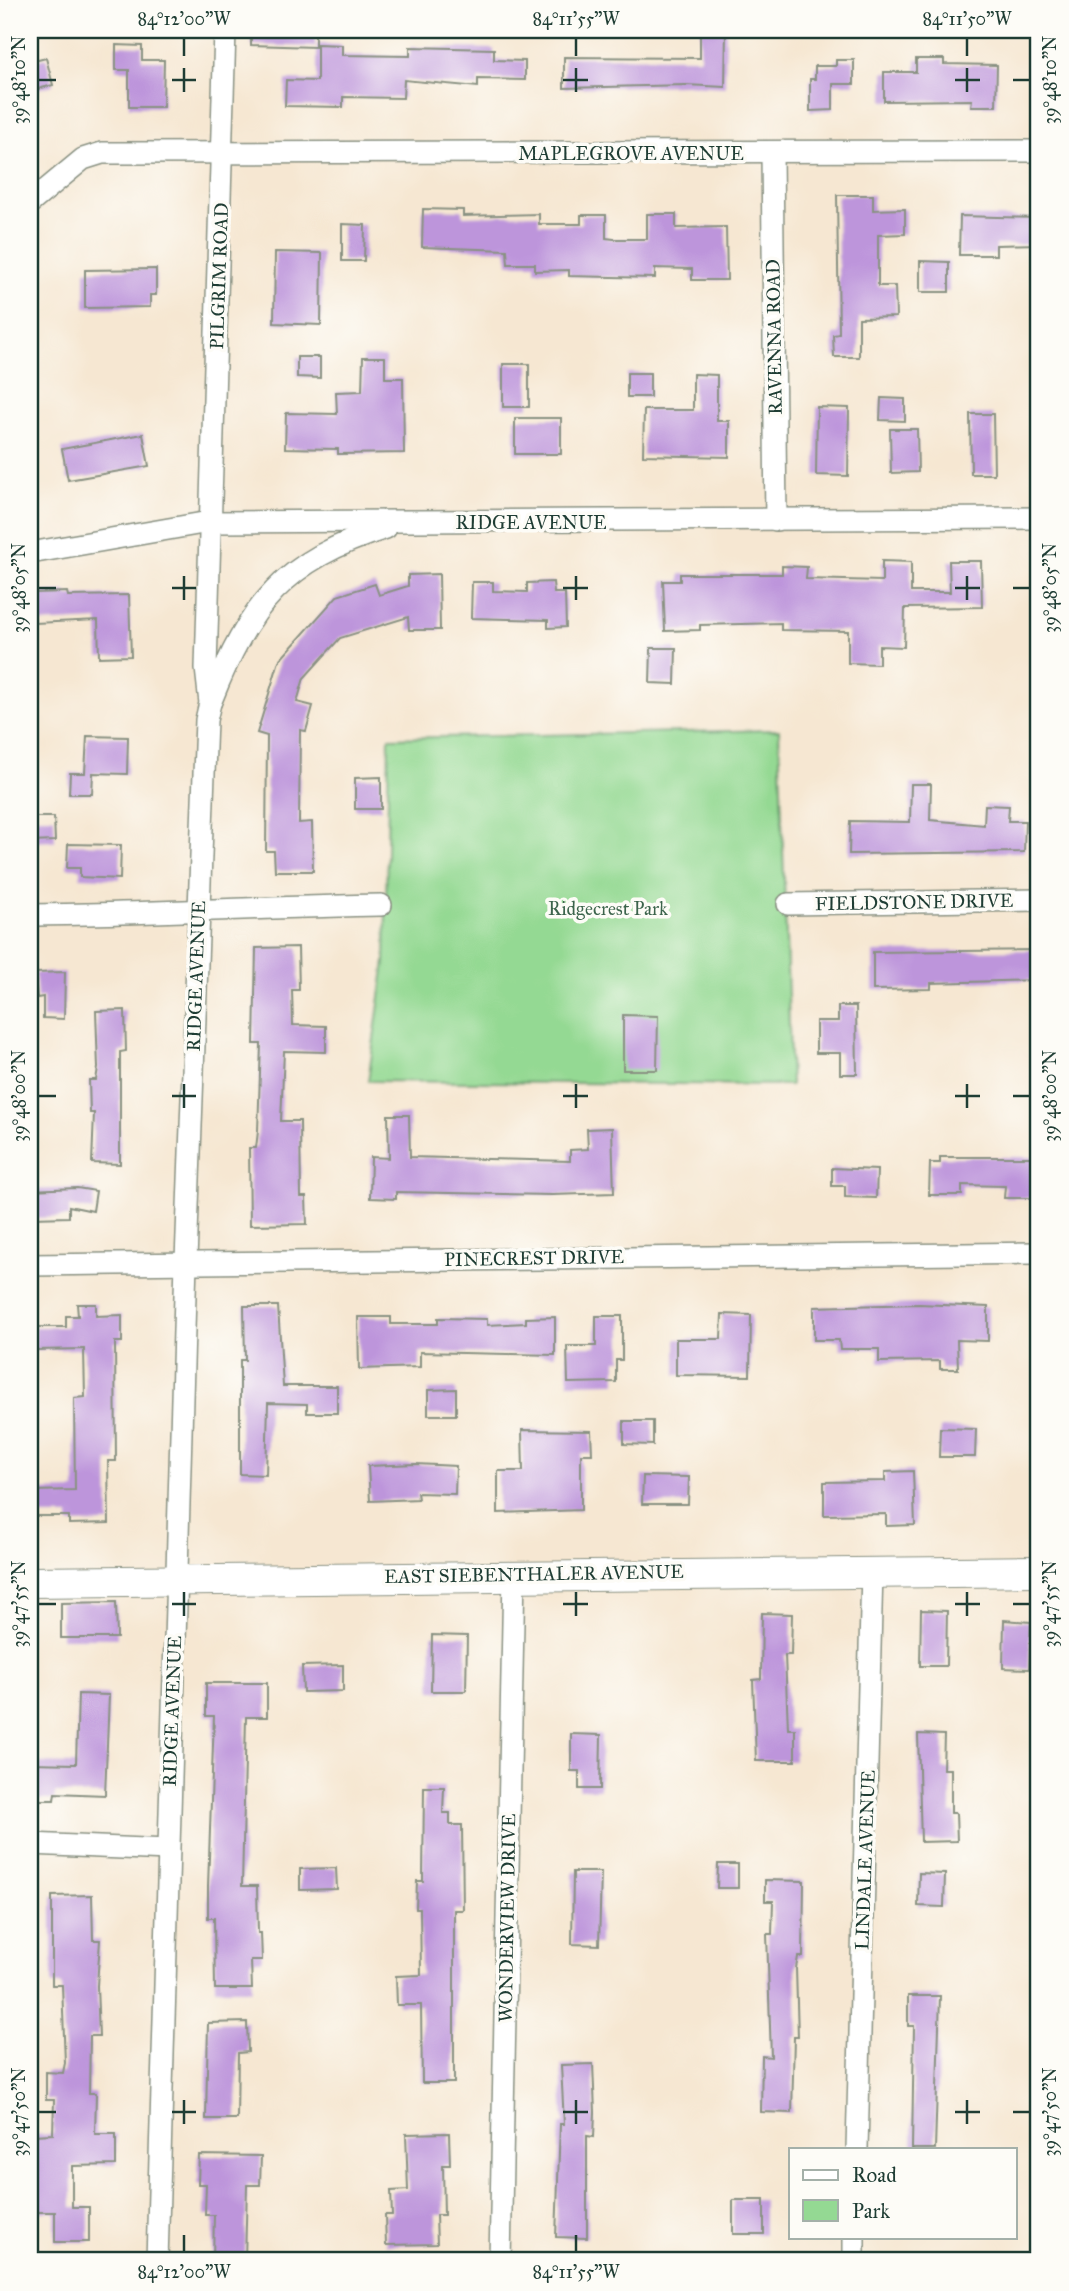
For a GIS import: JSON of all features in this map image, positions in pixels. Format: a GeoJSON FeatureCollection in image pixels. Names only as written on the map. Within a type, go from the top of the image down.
{"type":"FeatureCollection","features":[{"type":"Feature","properties":{"kind":"main road","name":"EAST SIEBENTHALER AVENUE"},"geometry":{"type":"LineString","coordinates":[[30,1582],[514,1574],[1039,1571]]}},
{"type":"Feature","properties":{"kind":"street","name":"PILGRIM ROAD"},"geometry":{"type":"LineString","coordinates":[[209,522],[224,153],[225,30]]}},
{"type":"Feature","properties":{"kind":"street","name":"MAPLEGROVE AVENUE"},"geometry":{"type":"LineString","coordinates":[[30,203],[83,159],[102,153],[1039,151]]}},
{"type":"Feature","properties":{"kind":"street","name":"RAVENNA ROAD"},"geometry":{"type":"LineString","coordinates":[[772,153],[776,520]]}},
{"type":"Feature","properties":{"kind":"street","name":"RIDGE AVENUE"},"geometry":{"type":"LineString","coordinates":[[157,2261],[186,1261],[206,720],[210,703],[206,668],[209,522],[1039,519]]}},
{"type":"Feature","properties":{"kind":"street"},"geometry":{"type":"LineString","coordinates":[[30,553],[209,522]]}},
{"type":"Feature","properties":{"kind":"street"},"geometry":{"type":"LineString","coordinates":[[210,703],[230,653],[245,625],[266,598],[292,575],[321,555],[354,539],[397,526],[422,523]]}},
{"type":"Feature","properties":{"kind":"street","name":"FIELDSTONE DRIVE"},"geometry":{"type":"LineString","coordinates":[[788,904],[1039,900]]}},
{"type":"Feature","properties":{"kind":"street"},"geometry":{"type":"LineString","coordinates":[[30,915],[198,913],[236,907],[381,905]]}},
{"type":"Feature","properties":{"kind":"street","name":"PINECREST DRIVE"},"geometry":{"type":"LineString","coordinates":[[30,1265],[186,1261],[1039,1253]]}},
{"type":"Feature","properties":{"kind":"street","name":"LINDALE AVENUE"},"geometry":{"type":"LineString","coordinates":[[857,2148],[873,1571]]}},
{"type":"Feature","properties":{"kind":"street","name":"WONDERVIEW DRIVE"},"geometry":{"type":"LineString","coordinates":[[500,2261],[514,1574]]}},
{"type":"Feature","properties":{"kind":"street"},"geometry":{"type":"LineString","coordinates":[[30,1844],[168,1850]]}},
{"type":"Feature","properties":{"kind":"street"},"geometry":{"type":"LineString","coordinates":[[854,2261],[855,2238]]}},
{"type":"Feature","properties":{"kind":"green space","name":"Ridgecrest Park"},"geometry":{"type":"Polygon","coordinates":[[[779,730],[791,1085],[368,1081],[385,962],[389,738],[779,730]]]}},
{"type":"Feature","properties":{"kind":"building"},"geometry":{"type":"Polygon","coordinates":[[[251,30],[315,30],[315,47],[251,45],[251,30]]]}},
{"type":"Feature","properties":{"kind":"building"},"geometry":{"type":"Polygon","coordinates":[[[700,30],[726,30],[725,87],[686,85],[564,88],[564,57],[700,58],[700,30]]]}},
{"type":"Feature","properties":{"kind":"building"},"geometry":{"type":"Polygon","coordinates":[[[317,44],[342,45],[342,55],[410,56],[410,47],[494,49],[494,60],[525,61],[525,80],[478,79],[478,87],[404,80],[403,98],[343,97],[343,107],[285,106],[286,80],[317,81],[317,44]]]}},
{"type":"Feature","properties":{"kind":"building"},"geometry":{"type":"Polygon","coordinates":[[[116,45],[142,46],[142,60],[164,60],[163,107],[129,107],[129,70],[116,70],[116,45]]]}},
{"type":"Feature","properties":{"kind":"building"},"geometry":{"type":"Polygon","coordinates":[[[46,58],[53,85],[30,91],[30,62],[46,58]]]}},
{"type":"Feature","properties":{"kind":"building"},"geometry":{"type":"Polygon","coordinates":[[[916,59],[944,59],[944,64],[997,65],[996,106],[971,106],[972,100],[884,101],[884,72],[916,72],[916,59]]]}},
{"type":"Feature","properties":{"kind":"building"},"geometry":{"type":"Polygon","coordinates":[[[836,60],[854,60],[854,84],[833,84],[833,110],[810,111],[810,79],[815,79],[815,66],[836,66],[836,60]]]}},
{"type":"Feature","properties":{"kind":"building"},"geometry":{"type":"Polygon","coordinates":[[[837,195],[873,195],[873,210],[905,209],[905,234],[878,235],[878,286],[895,286],[896,317],[859,318],[859,357],[834,357],[833,335],[839,334],[837,195]]]}},
{"type":"Feature","properties":{"kind":"building"},"geometry":{"type":"Polygon","coordinates":[[[423,209],[463,210],[463,216],[539,214],[539,224],[581,224],[581,215],[606,215],[606,238],[614,239],[647,239],[647,214],[676,214],[676,228],[726,227],[727,280],[692,280],[692,269],[655,268],[655,278],[569,276],[569,270],[535,271],[535,264],[508,264],[507,250],[422,247],[423,209]]]}},
{"type":"Feature","properties":{"kind":"building"},"geometry":{"type":"Polygon","coordinates":[[[960,216],[1039,218],[1039,244],[996,245],[996,255],[959,255],[960,216]]]}},
{"type":"Feature","properties":{"kind":"building"},"geometry":{"type":"Polygon","coordinates":[[[342,224],[365,225],[364,261],[342,261],[342,224]]]}},
{"type":"Feature","properties":{"kind":"building"},"geometry":{"type":"Polygon","coordinates":[[[275,252],[322,253],[321,325],[274,323],[275,252]]]}},
{"type":"Feature","properties":{"kind":"building"},"geometry":{"type":"Polygon","coordinates":[[[920,261],[949,262],[949,292],[920,292],[920,261]]]}},
{"type":"Feature","properties":{"kind":"building"},"geometry":{"type":"Polygon","coordinates":[[[156,269],[156,295],[150,295],[150,307],[85,308],[85,270],[156,269]]]}},
{"type":"Feature","properties":{"kind":"building"},"geometry":{"type":"Polygon","coordinates":[[[297,357],[320,357],[320,378],[297,377],[297,357]]]}},
{"type":"Feature","properties":{"kind":"building"},"geometry":{"type":"Polygon","coordinates":[[[363,357],[385,357],[385,378],[403,378],[404,453],[338,454],[338,449],[285,448],[286,413],[337,414],[336,392],[362,391],[363,357]]]}},
{"type":"Feature","properties":{"kind":"building"},"geometry":{"type":"Polygon","coordinates":[[[503,364],[529,364],[529,407],[503,407],[503,364]]]}},
{"type":"Feature","properties":{"kind":"building"},"geometry":{"type":"Polygon","coordinates":[[[627,373],[650,373],[650,397],[627,397],[627,373]]]}},
{"type":"Feature","properties":{"kind":"building"},"geometry":{"type":"Polygon","coordinates":[[[693,374],[717,375],[717,421],[729,421],[729,457],[643,455],[644,410],[693,410],[693,374]]]}},
{"type":"Feature","properties":{"kind":"building"},"geometry":{"type":"Polygon","coordinates":[[[881,398],[905,399],[905,421],[880,420],[881,398]]]}},
{"type":"Feature","properties":{"kind":"building"},"geometry":{"type":"Polygon","coordinates":[[[817,407],[849,408],[848,476],[816,475],[817,407]]]}},
{"type":"Feature","properties":{"kind":"building"},"geometry":{"type":"Polygon","coordinates":[[[970,414],[993,414],[994,474],[971,474],[970,414]]]}},
{"type":"Feature","properties":{"kind":"building"},"geometry":{"type":"Polygon","coordinates":[[[515,418],[561,418],[561,454],[515,454],[515,418]]]}},
{"type":"Feature","properties":{"kind":"building"},"geometry":{"type":"Polygon","coordinates":[[[890,429],[917,429],[918,472],[891,473],[890,429]]]}},
{"type":"Feature","properties":{"kind":"building"},"geometry":{"type":"Polygon","coordinates":[[[143,434],[149,466],[68,480],[62,449],[143,434]]]}},
{"type":"Feature","properties":{"kind":"building"},"geometry":{"type":"Polygon","coordinates":[[[882,561],[911,562],[911,592],[950,592],[949,561],[981,561],[982,607],[905,608],[904,647],[879,646],[879,664],[848,663],[848,631],[781,630],[781,623],[700,625],[700,630],[665,631],[663,581],[680,581],[680,574],[782,574],[782,566],[807,567],[806,579],[882,581],[882,561]]]}},
{"type":"Feature","properties":{"kind":"building"},"geometry":{"type":"Polygon","coordinates":[[[439,574],[440,630],[409,630],[408,617],[340,638],[304,678],[297,702],[313,706],[306,731],[300,730],[299,823],[312,822],[313,871],[275,871],[274,851],[266,851],[267,736],[257,733],[279,661],[337,596],[375,584],[379,595],[408,586],[408,575],[439,574]]]}},
{"type":"Feature","properties":{"kind":"building"},"geometry":{"type":"Polygon","coordinates":[[[472,582],[493,582],[493,591],[527,592],[527,583],[553,582],[554,593],[565,593],[566,627],[548,628],[548,620],[471,618],[472,582]]]}},
{"type":"Feature","properties":{"kind":"building"},"geometry":{"type":"Polygon","coordinates":[[[67,592],[68,596],[129,595],[131,656],[99,657],[98,620],[35,623],[33,593],[67,592]]]}},
{"type":"Feature","properties":{"kind":"building"},"geometry":{"type":"Polygon","coordinates":[[[651,648],[676,648],[675,684],[650,683],[651,648]]]}},
{"type":"Feature","properties":{"kind":"building"},"geometry":{"type":"Polygon","coordinates":[[[87,736],[128,737],[127,774],[93,773],[92,794],[69,794],[70,773],[85,773],[87,736]]]}},
{"type":"Feature","properties":{"kind":"building"},"geometry":{"type":"Polygon","coordinates":[[[381,777],[381,809],[355,809],[355,778],[381,777]]]}},
{"type":"Feature","properties":{"kind":"building"},"geometry":{"type":"Polygon","coordinates":[[[911,784],[931,784],[930,820],[984,825],[985,805],[1009,806],[1008,821],[1025,821],[1024,852],[849,854],[850,821],[910,822],[911,784]]]}},
{"type":"Feature","properties":{"kind":"building"},"geometry":{"type":"Polygon","coordinates":[[[30,817],[54,817],[55,841],[30,842],[30,817]]]}},
{"type":"Feature","properties":{"kind":"building"},"geometry":{"type":"Polygon","coordinates":[[[68,844],[121,845],[120,879],[80,877],[80,868],[67,868],[68,844]]]}},
{"type":"Feature","properties":{"kind":"building"},"geometry":{"type":"Polygon","coordinates":[[[298,947],[299,990],[292,990],[293,1025],[326,1026],[326,1052],[284,1051],[281,1121],[300,1121],[301,1197],[306,1197],[307,1224],[250,1225],[249,1148],[256,1148],[258,1131],[261,1044],[254,1044],[256,948],[298,947]]]}},
{"type":"Feature","properties":{"kind":"building"},"geometry":{"type":"Polygon","coordinates":[[[1039,950],[1039,980],[931,983],[931,989],[873,990],[873,952],[1039,950]]]}},
{"type":"Feature","properties":{"kind":"building"},"geometry":{"type":"Polygon","coordinates":[[[65,972],[64,1019],[43,1018],[43,997],[37,998],[35,973],[65,972]]]}},
{"type":"Feature","properties":{"kind":"building"},"geometry":{"type":"Polygon","coordinates":[[[838,1006],[856,1006],[857,1074],[840,1074],[840,1053],[816,1053],[816,1021],[838,1021],[838,1006]]]}},
{"type":"Feature","properties":{"kind":"building"},"geometry":{"type":"Polygon","coordinates":[[[125,1010],[126,1051],[120,1052],[120,1164],[92,1163],[94,1113],[90,1113],[89,1080],[96,1080],[98,1068],[96,1011],[125,1010]]]}},
{"type":"Feature","properties":{"kind":"building"},"geometry":{"type":"Polygon","coordinates":[[[623,1015],[658,1016],[657,1070],[623,1070],[623,1015]]]}},
{"type":"Feature","properties":{"kind":"building"},"geometry":{"type":"Polygon","coordinates":[[[388,1115],[409,1115],[410,1157],[570,1161],[570,1150],[588,1149],[587,1129],[612,1128],[614,1193],[552,1195],[396,1192],[396,1199],[370,1198],[371,1157],[389,1158],[388,1115]]]}},
{"type":"Feature","properties":{"kind":"building"},"geometry":{"type":"Polygon","coordinates":[[[940,1157],[1039,1157],[1039,1198],[1004,1198],[1005,1186],[962,1185],[962,1195],[929,1195],[930,1163],[940,1163],[940,1157]]]}},
{"type":"Feature","properties":{"kind":"building"},"geometry":{"type":"Polygon","coordinates":[[[832,1168],[877,1170],[876,1198],[845,1197],[845,1186],[832,1186],[832,1168]]]}},
{"type":"Feature","properties":{"kind":"building"},"geometry":{"type":"Polygon","coordinates":[[[77,1188],[96,1191],[93,1211],[69,1206],[69,1217],[32,1218],[30,1190],[77,1188]]]}},
{"type":"Feature","properties":{"kind":"building"},"geometry":{"type":"Polygon","coordinates":[[[77,1304],[96,1304],[96,1316],[122,1315],[122,1342],[115,1342],[116,1461],[108,1461],[109,1523],[69,1524],[69,1516],[33,1516],[32,1491],[75,1490],[74,1398],[85,1397],[84,1349],[35,1350],[35,1327],[66,1327],[66,1316],[78,1316],[77,1304]]]}},
{"type":"Feature","properties":{"kind":"building"},"geometry":{"type":"Polygon","coordinates":[[[919,1304],[988,1307],[988,1341],[957,1340],[958,1369],[940,1369],[940,1361],[879,1362],[879,1349],[840,1349],[839,1340],[814,1340],[814,1307],[919,1304]]]}},
{"type":"Feature","properties":{"kind":"building"},"geometry":{"type":"Polygon","coordinates":[[[244,1306],[278,1306],[283,1386],[337,1386],[337,1413],[307,1413],[307,1404],[268,1403],[266,1475],[240,1474],[240,1360],[245,1360],[244,1306]]]}},
{"type":"Feature","properties":{"kind":"building"},"geometry":{"type":"Polygon","coordinates":[[[722,1314],[751,1315],[750,1376],[676,1375],[676,1339],[721,1339],[722,1314]]]}},
{"type":"Feature","properties":{"kind":"building"},"geometry":{"type":"Polygon","coordinates":[[[596,1316],[622,1316],[622,1360],[616,1360],[616,1382],[568,1383],[567,1346],[596,1346],[596,1316]]]}},
{"type":"Feature","properties":{"kind":"building"},"geometry":{"type":"Polygon","coordinates":[[[358,1317],[391,1317],[391,1324],[438,1324],[438,1318],[487,1319],[487,1325],[526,1323],[526,1318],[555,1317],[555,1355],[420,1352],[420,1367],[359,1369],[358,1317]]]}},
{"type":"Feature","properties":{"kind":"building"},"geometry":{"type":"Polygon","coordinates":[[[456,1389],[456,1415],[428,1415],[428,1390],[456,1389]]]}},
{"type":"Feature","properties":{"kind":"building"},"geometry":{"type":"Polygon","coordinates":[[[624,1421],[653,1421],[653,1445],[624,1444],[624,1421]]]}},
{"type":"Feature","properties":{"kind":"building"},"geometry":{"type":"Polygon","coordinates":[[[940,1428],[976,1429],[975,1457],[939,1457],[940,1428]]]}},
{"type":"Feature","properties":{"kind":"building"},"geometry":{"type":"Polygon","coordinates":[[[522,1430],[591,1431],[592,1454],[581,1454],[581,1510],[498,1513],[498,1471],[523,1471],[522,1430]]]}},
{"type":"Feature","properties":{"kind":"building"},"geometry":{"type":"Polygon","coordinates":[[[368,1466],[456,1466],[455,1494],[417,1493],[418,1499],[370,1501],[368,1466]]]}},
{"type":"Feature","properties":{"kind":"building"},"geometry":{"type":"Polygon","coordinates":[[[913,1471],[915,1525],[886,1526],[886,1514],[824,1515],[824,1482],[885,1481],[885,1472],[913,1471]]]}},
{"type":"Feature","properties":{"kind":"building"},"geometry":{"type":"Polygon","coordinates":[[[643,1476],[689,1477],[688,1504],[642,1504],[643,1476]]]}},
{"type":"Feature","properties":{"kind":"building"},"geometry":{"type":"Polygon","coordinates":[[[116,1602],[117,1638],[61,1638],[61,1603],[116,1602]]]}},
{"type":"Feature","properties":{"kind":"building"},"geometry":{"type":"Polygon","coordinates":[[[921,1610],[947,1611],[946,1666],[920,1666],[921,1610]]]}},
{"type":"Feature","properties":{"kind":"building"},"geometry":{"type":"Polygon","coordinates":[[[762,1613],[792,1614],[791,1655],[785,1655],[788,1729],[795,1729],[795,1761],[756,1761],[753,1680],[761,1679],[762,1613]]]}},
{"type":"Feature","properties":{"kind":"building"},"geometry":{"type":"Polygon","coordinates":[[[1004,1620],[1031,1622],[1029,1669],[1003,1668],[1004,1620]]]}},
{"type":"Feature","properties":{"kind":"building"},"geometry":{"type":"Polygon","coordinates":[[[432,1635],[467,1636],[466,1691],[431,1691],[432,1635]]]}},
{"type":"Feature","properties":{"kind":"building"},"geometry":{"type":"Polygon","coordinates":[[[343,1665],[343,1691],[303,1692],[302,1666],[343,1665]]]}},
{"type":"Feature","properties":{"kind":"building"},"geometry":{"type":"Polygon","coordinates":[[[206,1683],[267,1683],[267,1717],[246,1717],[242,1886],[257,1886],[258,1933],[261,1933],[262,1960],[251,1960],[252,1989],[215,1989],[214,1918],[208,1918],[214,1716],[206,1716],[206,1683]]]}},
{"type":"Feature","properties":{"kind":"building"},"geometry":{"type":"Polygon","coordinates":[[[78,1694],[109,1695],[105,1795],[55,1793],[54,1800],[30,1800],[30,1763],[76,1764],[78,1694]]]}},
{"type":"Feature","properties":{"kind":"building"},"geometry":{"type":"Polygon","coordinates":[[[571,1734],[601,1735],[600,1789],[579,1789],[579,1771],[571,1771],[571,1734]]]}},
{"type":"Feature","properties":{"kind":"building"},"geometry":{"type":"Polygon","coordinates":[[[918,1734],[944,1735],[943,1769],[951,1769],[951,1813],[956,1813],[957,1841],[921,1842],[918,1734]]]}},
{"type":"Feature","properties":{"kind":"building"},"geometry":{"type":"Polygon","coordinates":[[[424,1787],[444,1787],[443,1813],[450,1813],[450,1825],[462,1825],[463,1910],[454,1910],[454,2083],[422,2083],[421,2005],[397,2005],[396,1976],[421,1975],[420,1909],[416,1909],[417,1881],[423,1881],[424,1787]]]}},
{"type":"Feature","properties":{"kind":"building"},"geometry":{"type":"Polygon","coordinates":[[[718,1864],[738,1864],[738,1888],[717,1888],[718,1864]]]}},
{"type":"Feature","properties":{"kind":"building"},"geometry":{"type":"Polygon","coordinates":[[[336,1868],[337,1889],[300,1890],[300,1869],[336,1868]]]}},
{"type":"Feature","properties":{"kind":"building"},"geometry":{"type":"Polygon","coordinates":[[[573,1872],[601,1872],[599,1945],[572,1944],[573,1872]]]}},
{"type":"Feature","properties":{"kind":"building"},"geometry":{"type":"Polygon","coordinates":[[[919,1873],[945,1874],[944,1907],[918,1906],[919,1873]]]}},
{"type":"Feature","properties":{"kind":"building"},"geometry":{"type":"Polygon","coordinates":[[[765,1880],[804,1881],[803,1957],[798,1957],[796,1968],[798,2037],[794,2037],[792,2113],[761,2112],[762,2056],[771,2057],[767,1934],[772,1934],[773,1901],[765,1901],[765,1880]]]}},
{"type":"Feature","properties":{"kind":"building"},"geometry":{"type":"Polygon","coordinates":[[[92,1895],[93,1940],[100,1940],[97,1986],[99,2036],[90,2036],[89,2093],[96,2093],[95,2134],[116,2134],[116,2165],[72,2166],[72,2207],[89,2207],[89,2242],[55,2242],[55,2212],[33,2212],[32,2135],[53,2134],[54,2100],[46,2100],[46,2072],[63,2073],[65,2063],[62,1985],[52,1985],[52,1896],[92,1895]]]}},
{"type":"Feature","properties":{"kind":"building"},"geometry":{"type":"Polygon","coordinates":[[[908,1996],[940,1996],[935,2148],[912,2148],[914,2026],[908,2026],[908,1996]]]}},
{"type":"Feature","properties":{"kind":"building"},"geometry":{"type":"Polygon","coordinates":[[[247,2022],[248,2052],[238,2053],[237,2119],[206,2119],[208,2023],[247,2022]]]}},
{"type":"Feature","properties":{"kind":"building"},"geometry":{"type":"Polygon","coordinates":[[[593,2064],[595,2112],[594,2137],[587,2136],[587,2238],[556,2237],[560,2124],[564,2124],[561,2065],[593,2064]]]}},
{"type":"Feature","properties":{"kind":"building"},"geometry":{"type":"Polygon","coordinates":[[[449,2133],[450,2165],[443,2165],[444,2215],[436,2215],[437,2244],[386,2245],[385,2215],[392,2215],[391,2191],[408,2190],[406,2134],[449,2133]]]}},
{"type":"Feature","properties":{"kind":"building"},"geometry":{"type":"Polygon","coordinates":[[[199,2155],[261,2156],[260,2185],[247,2185],[245,2261],[213,2261],[214,2215],[205,2215],[206,2184],[198,2184],[199,2155]]]}},
{"type":"Feature","properties":{"kind":"building"},"geometry":{"type":"Polygon","coordinates":[[[733,2200],[764,2200],[764,2234],[733,2234],[733,2200]]]}}]}
